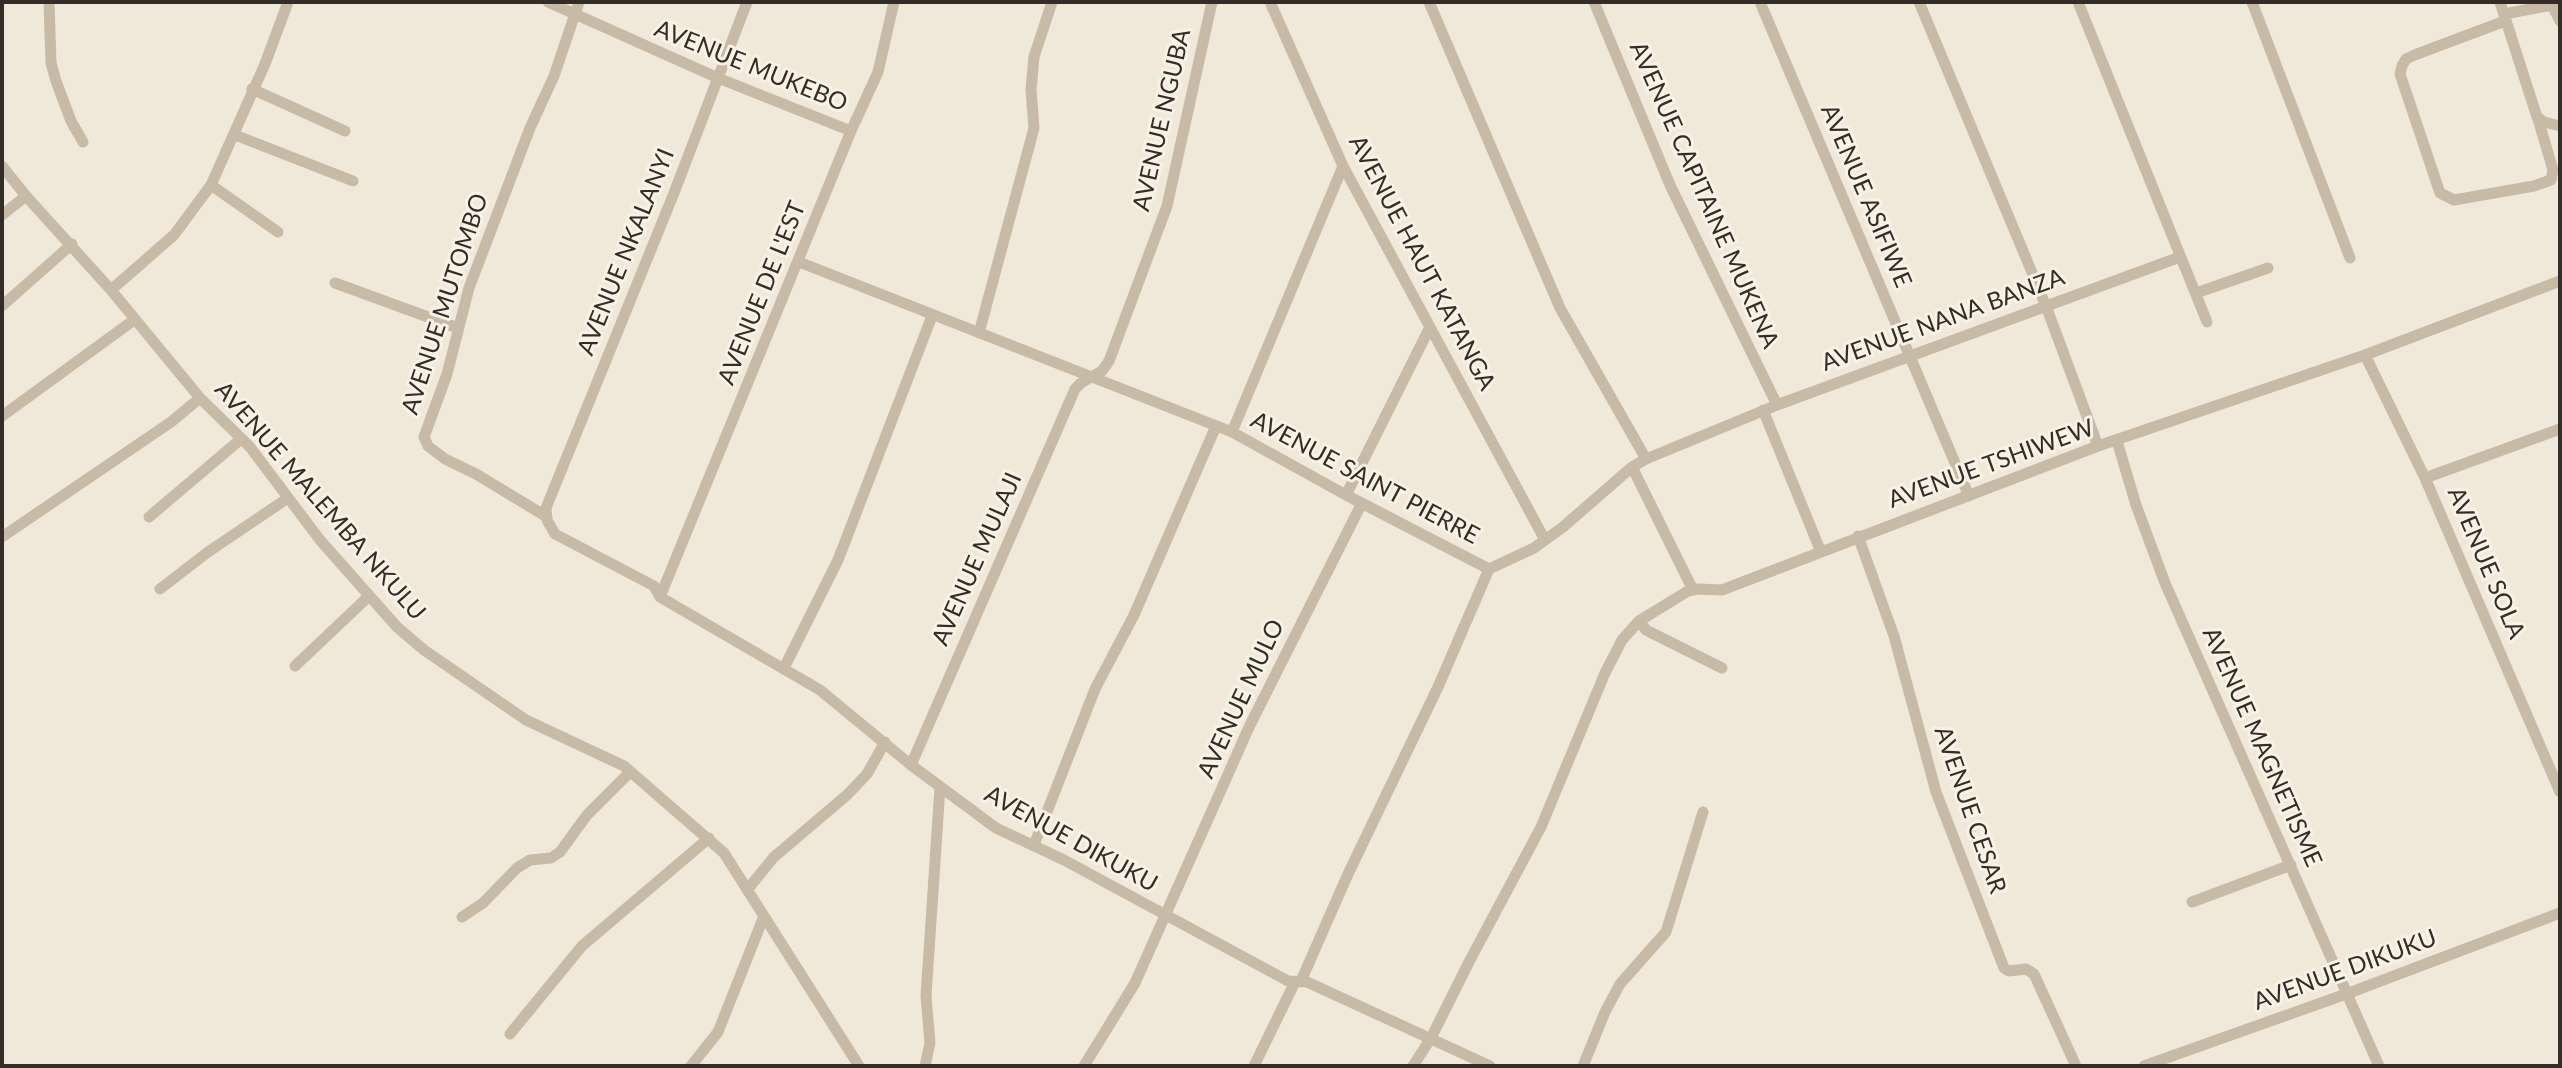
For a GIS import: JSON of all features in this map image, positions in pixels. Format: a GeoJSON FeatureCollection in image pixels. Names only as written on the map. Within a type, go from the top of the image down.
{"type":"FeatureCollection","features":[{"type":"Feature","properties":{"kind":"street"},"geometry":{"type":"LineString","coordinates":[[49,2],[51,63],[71,121],[83,142]]}},
{"type":"Feature","properties":{"kind":"street"},"geometry":{"type":"LineString","coordinates":[[111,290],[174,235],[211,185],[265,64],[288,2]]}},
{"type":"Feature","properties":{"kind":"street","name":"AVENUE MUKEBO"},"geometry":{"type":"LineString","coordinates":[[548,2],[576,8],[718,78],[851,131]]}},
{"type":"Feature","properties":{"kind":"street","name":"AVENUE NKALANYI"},"geometry":{"type":"LineString","coordinates":[[547,517],[547,505],[662,223],[747,2]]}},
{"type":"Feature","properties":{"kind":"street","name":"AVENUE DE L'EST"},"geometry":{"type":"LineString","coordinates":[[660,597],[878,72],[894,2]]}},
{"type":"Feature","properties":{"kind":"street"},"geometry":{"type":"LineString","coordinates":[[979,333],[1034,128],[1031,90],[1034,57],[1052,2]]}},
{"type":"Feature","properties":{"kind":"street","name":"AVENUE NGUBA"},"geometry":{"type":"LineString","coordinates":[[1092,376],[1102,371],[1109,361],[1167,206],[1212,2]]}},
{"type":"Feature","properties":{"kind":"street","name":"AVENUE HAUT KATANGA"},"geometry":{"type":"LineString","coordinates":[[1270,2],[1343,166],[1545,540]]}},
{"type":"Feature","properties":{"kind":"street"},"geometry":{"type":"LineString","coordinates":[[1429,2],[1560,308],[1646,459]]}},
{"type":"Feature","properties":{"kind":"street","name":"AVENUE CAPITAINE MUKENA"},"geometry":{"type":"LineString","coordinates":[[1594,2],[1670,185],[1777,405]]}},
{"type":"Feature","properties":{"kind":"street","name":"AVENUE ASIFIWE"},"geometry":{"type":"LineString","coordinates":[[1760,2],[1969,496]]}},
{"type":"Feature","properties":{"kind":"street"},"geometry":{"type":"LineString","coordinates":[[1919,2],[2046,306],[2098,446]]}},
{"type":"Feature","properties":{"kind":"street"},"geometry":{"type":"LineString","coordinates":[[2078,2],[2207,322]]}},
{"type":"Feature","properties":{"kind":"street"},"geometry":{"type":"LineString","coordinates":[[2252,2],[2350,258]]}},
{"type":"Feature","properties":{"kind":"street"},"geometry":{"type":"LineString","coordinates":[[2503,12],[2553,170],[2551,180],[2534,186],[2454,200],[2440,193],[2400,74],[2406,59],[2503,12],[2552,5],[2560,21]]}},
{"type":"Feature","properties":{"kind":"street","name":"AVENUE MUTOMBO"},"geometry":{"type":"LineString","coordinates":[[547,517],[445,459],[425,442],[424,437],[447,374],[480,257],[530,128],[554,76],[576,8]]}},
{"type":"Feature","properties":{"kind":"street"},"geometry":{"type":"LineString","coordinates":[[252,89],[345,131]]}},
{"type":"Feature","properties":{"kind":"street"},"geometry":{"type":"LineString","coordinates":[[2538,119],[2560,126]]}},
{"type":"Feature","properties":{"kind":"street"},"geometry":{"type":"LineString","coordinates":[[235,135],[353,181]]}},
{"type":"Feature","properties":{"kind":"street","name":"AVENUE MALEMBA NKULU"},"geometry":{"type":"LineString","coordinates":[[2,166],[72,244],[200,398],[241,439],[368,597],[424,650],[526,720],[616,762],[630,772],[724,853],[859,1066]]}},
{"type":"Feature","properties":{"kind":"street"},"geometry":{"type":"LineString","coordinates":[[1232,432],[1343,166]]}},
{"type":"Feature","properties":{"kind":"street"},"geometry":{"type":"LineString","coordinates":[[211,185],[278,232]]}},
{"type":"Feature","properties":{"kind":"street"},"geometry":{"type":"LineString","coordinates":[[2,215],[26,196]]}},
{"type":"Feature","properties":{"kind":"street"},"geometry":{"type":"LineString","coordinates":[[2,306],[72,244]]}},
{"type":"Feature","properties":{"kind":"street","name":"AVENUE NANA BANZA"},"geometry":{"type":"LineString","coordinates":[[1489,569],[1516,558],[1545,540],[1632,467],[1646,459],[1763,410],[2180,257]]}},
{"type":"Feature","properties":{"kind":"street","name":"AVENUE SAINT PIERRE"},"geometry":{"type":"LineString","coordinates":[[799,262],[1232,432],[1489,569],[1438,687],[1298,981],[1254,1066]]}},
{"type":"Feature","properties":{"kind":"street"},"geometry":{"type":"LineString","coordinates":[[2196,293],[2268,268]]}},
{"type":"Feature","properties":{"kind":"street","name":"AVENUE TSHIWEW"},"geometry":{"type":"LineString","coordinates":[[1639,621],[1693,590],[1722,590],[2098,446],[2365,355],[2560,281]]}},
{"type":"Feature","properties":{"kind":"street"},"geometry":{"type":"LineString","coordinates":[[335,283],[458,328]]}},
{"type":"Feature","properties":{"kind":"street"},"geometry":{"type":"LineString","coordinates":[[784,668],[838,560],[932,316]]}},
{"type":"Feature","properties":{"kind":"street"},"geometry":{"type":"LineString","coordinates":[[2,416],[134,320]]}},
{"type":"Feature","properties":{"kind":"street"},"geometry":{"type":"LineString","coordinates":[[1346,495],[1430,327]]}},
{"type":"Feature","properties":{"kind":"street","name":"AVENUE SOLA"},"geometry":{"type":"LineString","coordinates":[[2365,355],[2425,478],[2560,792]]}},
{"type":"Feature","properties":{"kind":"street","name":"AVENUE MULAJI"},"geometry":{"type":"LineString","coordinates":[[911,765],[1075,389],[1092,376]]}},
{"type":"Feature","properties":{"kind":"street"},"geometry":{"type":"LineString","coordinates":[[2,537],[160,430],[200,398]]}},
{"type":"Feature","properties":{"kind":"street"},"geometry":{"type":"LineString","coordinates":[[1763,410],[1821,552]]}},
{"type":"Feature","properties":{"kind":"street"},"geometry":{"type":"LineString","coordinates":[[1034,845],[1095,689],[1134,615],[1216,426]]}},
{"type":"Feature","properties":{"kind":"street"},"geometry":{"type":"LineString","coordinates":[[2425,478],[2560,429]]}},
{"type":"Feature","properties":{"kind":"street"},"geometry":{"type":"LineString","coordinates":[[149,517],[241,439]]}},
{"type":"Feature","properties":{"kind":"street","name":"AVENUE MAGNETISME"},"geometry":{"type":"LineString","coordinates":[[2117,441],[2136,505],[2165,583],[2379,1066]]}},
{"type":"Feature","properties":{"kind":"street"},"geometry":{"type":"LineString","coordinates":[[1632,467],[1693,590]]}},
{"type":"Feature","properties":{"kind":"street"},"geometry":{"type":"LineString","coordinates":[[160,589],[288,498]]}},
{"type":"Feature","properties":{"kind":"street","name":"AVENUE MULO"},"geometry":{"type":"LineString","coordinates":[[1084,1066],[1135,983],[1250,725],[1362,503]]}},
{"type":"Feature","properties":{"kind":"street","name":"AVENUE DIKUKU"},"geometry":{"type":"LineString","coordinates":[[547,517],[555,534],[654,586],[660,597],[729,640],[784,668],[839,704],[911,765],[996,828],[1034,845],[1288,981],[1298,981],[1490,1066]]}},
{"type":"Feature","properties":{"kind":"street","name":"AVENUE CESAR"},"geometry":{"type":"LineString","coordinates":[[1858,536],[1894,636],[1936,792],[2004,968],[2009,971],[2026,969],[2035,975],[2076,1066]]}},
{"type":"Feature","properties":{"kind":"street"},"geometry":{"type":"LineString","coordinates":[[295,666],[368,597]]}},
{"type":"Feature","properties":{"kind":"street"},"geometry":{"type":"LineString","coordinates":[[1413,1066],[1431,1038],[1541,827],[1605,673],[1622,640],[1639,621],[1646,630],[1722,668]]}},
{"type":"Feature","properties":{"kind":"street"},"geometry":{"type":"LineString","coordinates":[[747,890],[774,857],[867,774],[885,742]]}},
{"type":"Feature","properties":{"kind":"street"},"geometry":{"type":"LineString","coordinates":[[462,917],[483,903],[517,868],[530,860],[551,858],[560,852],[594,807],[630,772]]}},
{"type":"Feature","properties":{"kind":"street"},"geometry":{"type":"LineString","coordinates":[[925,1066],[930,1043],[926,996],[940,787]]}},
{"type":"Feature","properties":{"kind":"street"},"geometry":{"type":"LineString","coordinates":[[1583,1066],[1620,984],[1666,932],[1703,812]]}},
{"type":"Feature","properties":{"kind":"street"},"geometry":{"type":"LineString","coordinates":[[510,1034],[582,946],[709,838]]}},
{"type":"Feature","properties":{"kind":"street"},"geometry":{"type":"LineString","coordinates":[[2192,902],[2291,865]]}},
{"type":"Feature","properties":{"kind":"street","name":"AVENUE DIKUKU"},"geometry":{"type":"LineString","coordinates":[[2144,1066],[2560,913]]}},
{"type":"Feature","properties":{"kind":"street"},"geometry":{"type":"LineString","coordinates":[[691,1066],[718,1032],[764,916]]}}]}
